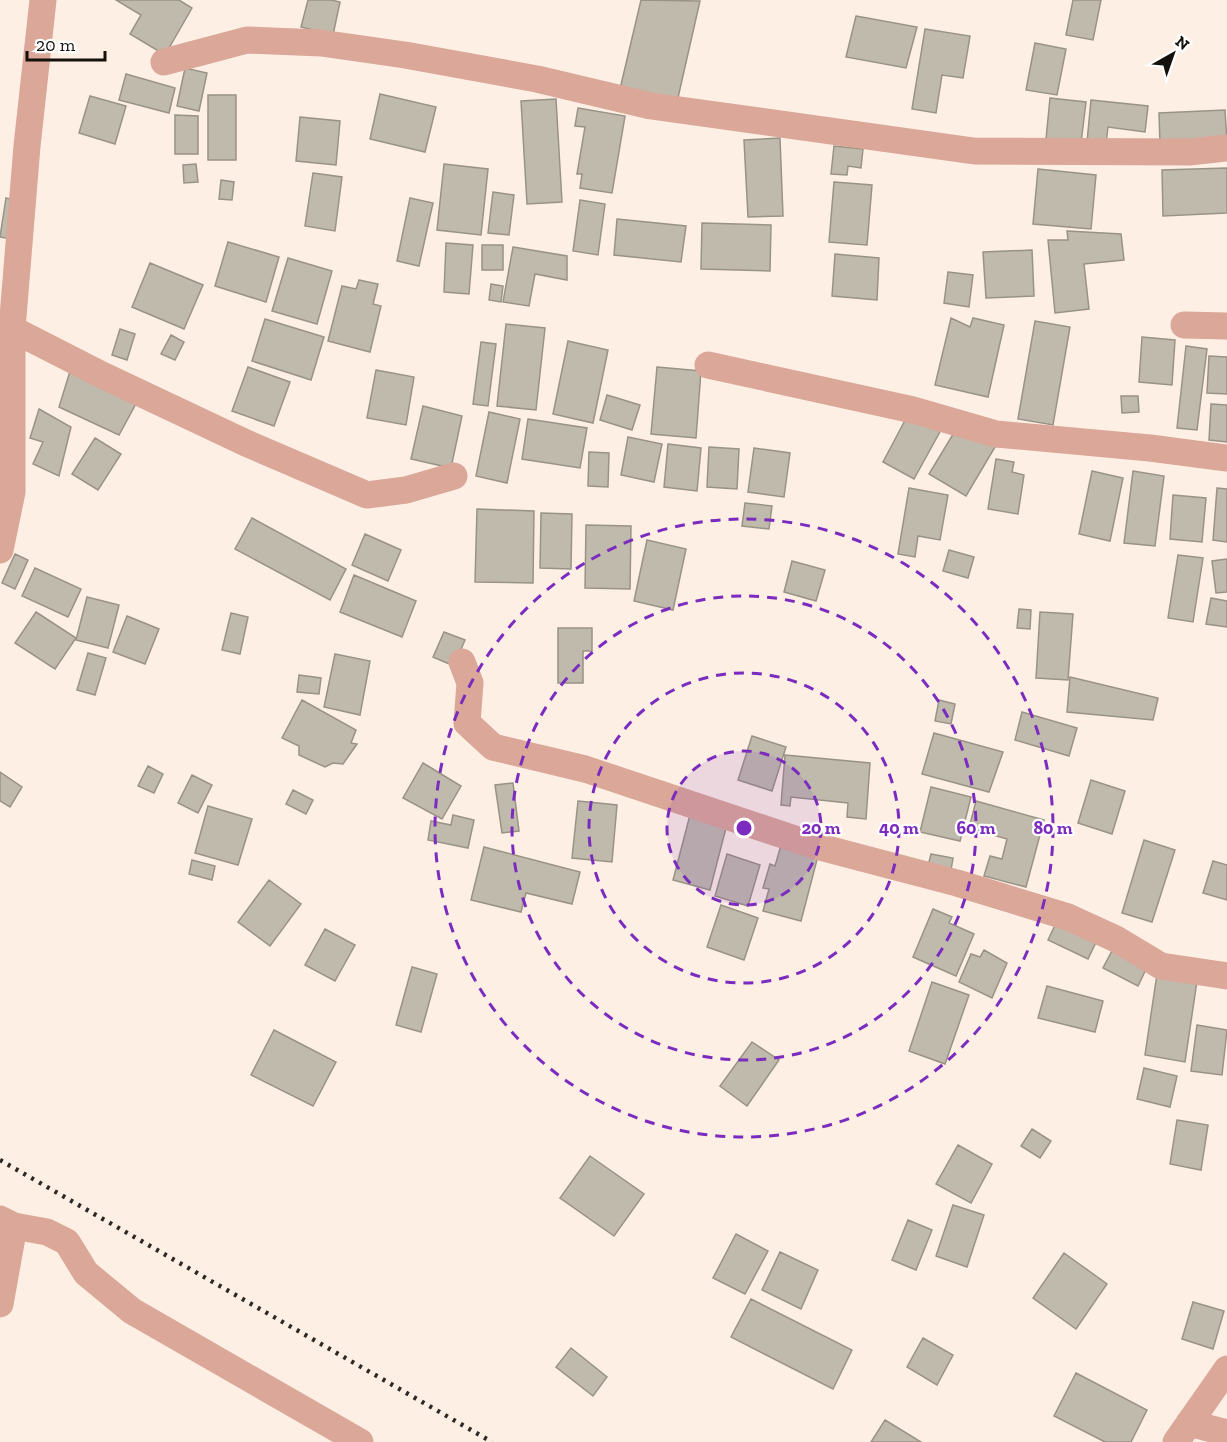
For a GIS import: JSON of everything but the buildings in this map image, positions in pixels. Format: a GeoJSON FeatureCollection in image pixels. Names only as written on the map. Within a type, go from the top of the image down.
{"type":"FeatureCollection","features":[{"type":"Feature","properties":{"kind":"street"},"geometry":{"type":"LineString","coordinates":[[0,550],[12,492],[12,329],[28,137],[43,0]]}},
{"type":"Feature","properties":{"kind":"street"},"geometry":{"type":"LineString","coordinates":[[164,62],[247,40],[321,43],[405,55],[537,79],[651,106],[974,151],[1189,152],[1227,148]]}},
{"type":"Feature","properties":{"kind":"street"},"geometry":{"type":"LineString","coordinates":[[1184,325],[1227,326]]}},
{"type":"Feature","properties":{"kind":"street"},"geometry":{"type":"LineString","coordinates":[[12,329],[102,375],[236,438],[367,495],[406,490],[454,476]]}},
{"type":"Feature","properties":{"kind":"street"},"geometry":{"type":"LineString","coordinates":[[708,365],[913,410],[996,434],[1150,448],[1227,458]]}},
{"type":"Feature","properties":{"kind":"street"},"geometry":{"type":"LineString","coordinates":[[462,662],[470,683],[467,723],[493,747],[585,769],[816,846],[957,883],[1068,916],[1116,939],[1161,966],[1227,976]]}},
{"type":"Feature","properties":{"kind":"street"},"geometry":{"type":"LineString","coordinates":[[0,1304],[7,1222],[47,1232],[68,1242],[86,1273],[132,1311],[360,1442]]}},
{"type":"Feature","properties":{"kind":"street"},"geometry":{"type":"LineString","coordinates":[[1182,1433],[1227,1369]]}},
{"type":"Feature","properties":{"kind":"street"},"geometry":{"type":"LineString","coordinates":[[1182,1433],[1227,1433]]}},
{"type":"Feature","properties":{"kind":"railway"},"geometry":{"type":"LineString","coordinates":[[0,1160],[492,1442]]}}]}
